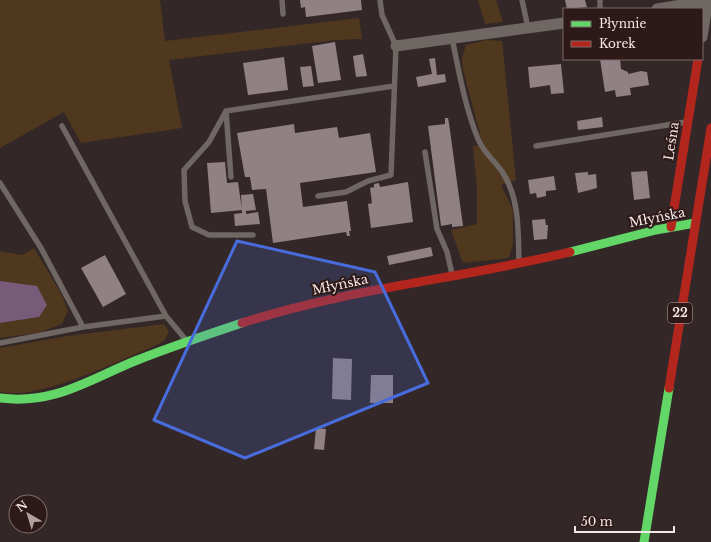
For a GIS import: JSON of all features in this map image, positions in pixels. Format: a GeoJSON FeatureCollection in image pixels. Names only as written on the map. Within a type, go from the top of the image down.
{"type":"FeatureCollection","features":[{"type":"Feature","properties":{"kind":"street"},"geometry":{"type":"LineString","coordinates":[[661,8],[687,2],[708,2],[703,31]]}},
{"type":"Feature","properties":{"kind":"street"},"geometry":{"type":"LineString","coordinates":[[396,46],[563,23]]}},
{"type":"Feature","properties":{"kind":"street","name":"Leśna"},"geometry":{"type":"LineString","coordinates":[[671,227],[698,60]]}},
{"type":"Feature","properties":{"kind":"street","name":"22"},"geometry":{"type":"LineString","coordinates":[[644,542],[711,128]]}},
{"type":"Feature","properties":{"kind":"street"},"geometry":{"type":"LineString","coordinates":[[699,196],[711,198]]}},
{"type":"Feature","properties":{"kind":"street","name":"Młyńska"},"geometry":{"type":"LineString","coordinates":[[0,398],[33,400],[53,396],[135,360],[255,318],[317,302],[519,263],[671,227],[695,223]]}},
{"type":"Feature","properties":{"kind":"lane"},"geometry":{"type":"LineString","coordinates":[[282,0],[283,14]]}},
{"type":"Feature","properties":{"kind":"lane"},"geometry":{"type":"LineString","coordinates":[[318,196],[346,192],[368,181],[392,175],[396,46],[382,15],[380,0]]}},
{"type":"Feature","properties":{"kind":"lane"},"geometry":{"type":"LineString","coordinates":[[522,0],[528,28]]}},
{"type":"Feature","properties":{"kind":"lane"},"geometry":{"type":"LineString","coordinates":[[452,38],[467,104],[478,141],[502,172],[512,189],[517,211],[519,263]]}},
{"type":"Feature","properties":{"kind":"lane"},"geometry":{"type":"LineString","coordinates":[[226,111],[394,86]]}},
{"type":"Feature","properties":{"kind":"lane"},"geometry":{"type":"LineString","coordinates":[[226,111],[231,177]]}},
{"type":"Feature","properties":{"kind":"lane"},"geometry":{"type":"LineString","coordinates":[[226,111],[209,142],[184,170],[185,201],[192,227],[209,235],[253,235]]}},
{"type":"Feature","properties":{"kind":"lane"},"geometry":{"type":"LineString","coordinates":[[536,146],[688,121]]}},
{"type":"Feature","properties":{"kind":"lane"},"geometry":{"type":"LineString","coordinates":[[62,126],[166,316],[187,342]]}},
{"type":"Feature","properties":{"kind":"lane"},"geometry":{"type":"LineString","coordinates":[[425,152],[437,229],[446,252],[452,275]]}},
{"type":"Feature","properties":{"kind":"lane"},"geometry":{"type":"LineString","coordinates":[[0,183],[41,248],[83,327]]}},
{"type":"Feature","properties":{"kind":"lane"},"geometry":{"type":"LineString","coordinates":[[0,343],[83,327],[166,316]]}},
{"type":"Feature","properties":{"kind":"highlighted area"},"geometry":{"type":"Polygon","coordinates":[[[237,241],[375,272],[428,383],[245,458],[154,420],[237,241]]]}},
{"type":"Feature","properties":{"kind":"shaded area"},"geometry":{"type":"Polygon","coordinates":[[[0,0],[160,0],[165,41],[359,18],[362,39],[336,40],[169,60],[182,128],[81,143],[64,112],[0,148],[0,0]]]}},
{"type":"Feature","properties":{"kind":"shaded area"},"geometry":{"type":"Polygon","coordinates":[[[478,0],[496,0],[503,22],[485,24],[478,0]]]}},
{"type":"Feature","properties":{"kind":"shaded area"},"geometry":{"type":"Polygon","coordinates":[[[486,40],[502,41],[516,180],[501,185],[513,210],[513,244],[509,258],[463,263],[451,230],[477,224],[477,187],[473,146],[483,145],[463,70],[462,58],[466,45],[486,40]]]}},
{"type":"Feature","properties":{"kind":"shaded area"},"geometry":{"type":"Polygon","coordinates":[[[34,248],[62,295],[68,311],[62,324],[38,333],[0,338],[0,323],[39,317],[3,282],[0,281],[0,251],[22,255],[34,248]]]}},
{"type":"Feature","properties":{"kind":"shaded area"},"geometry":{"type":"Polygon","coordinates":[[[0,281],[37,286],[47,305],[39,317],[0,323],[0,281]]]}},
{"type":"Feature","properties":{"kind":"shaded area"},"geometry":{"type":"Polygon","coordinates":[[[164,324],[169,332],[164,341],[96,371],[54,386],[34,391],[16,393],[0,392],[0,348],[67,336],[164,324]]]}},
{"type":"Feature","properties":{"kind":"building"},"geometry":{"type":"Polygon","coordinates":[[[300,0],[361,0],[362,10],[306,17],[305,7],[301,8],[300,0]]]}},
{"type":"Feature","properties":{"kind":"building"},"geometry":{"type":"Polygon","coordinates":[[[565,0],[585,0],[587,7],[577,8],[567,8],[565,0]]]}},
{"type":"Feature","properties":{"kind":"building"},"geometry":{"type":"Polygon","coordinates":[[[335,42],[341,80],[318,83],[312,46],[335,42]]]}},
{"type":"Feature","properties":{"kind":"building"},"geometry":{"type":"Polygon","coordinates":[[[363,54],[367,76],[356,77],[353,56],[363,54]]]}},
{"type":"Feature","properties":{"kind":"building"},"geometry":{"type":"Polygon","coordinates":[[[284,57],[288,90],[248,95],[243,63],[284,57]]]}},
{"type":"Feature","properties":{"kind":"building"},"geometry":{"type":"Polygon","coordinates":[[[435,58],[437,75],[445,74],[446,82],[418,87],[416,77],[432,74],[429,59],[435,58]]]}},
{"type":"Feature","properties":{"kind":"building"},"geometry":{"type":"Polygon","coordinates":[[[600,60],[620,60],[621,69],[628,72],[628,74],[641,71],[647,72],[649,85],[630,88],[631,95],[616,97],[615,90],[605,92],[600,60]]]}},
{"type":"Feature","properties":{"kind":"building"},"geometry":{"type":"Polygon","coordinates":[[[561,64],[564,93],[551,94],[550,85],[530,88],[528,67],[561,64]]]}},
{"type":"Feature","properties":{"kind":"building"},"geometry":{"type":"Polygon","coordinates":[[[311,66],[314,86],[303,87],[300,67],[311,66]]]}},
{"type":"Feature","properties":{"kind":"building"},"geometry":{"type":"Polygon","coordinates":[[[602,117],[603,127],[578,130],[577,121],[602,117]]]}},
{"type":"Feature","properties":{"kind":"building"},"geometry":{"type":"Polygon","coordinates":[[[445,118],[448,118],[449,123],[463,226],[452,227],[452,224],[441,226],[428,126],[445,124],[445,118]]]}},
{"type":"Feature","properties":{"kind":"building"},"geometry":{"type":"Polygon","coordinates":[[[294,124],[295,133],[337,127],[339,138],[370,133],[376,172],[300,183],[303,207],[347,201],[351,231],[349,231],[350,236],[347,236],[346,232],[273,243],[266,189],[252,190],[250,177],[245,177],[237,133],[294,124]]]}},
{"type":"Feature","properties":{"kind":"building"},"geometry":{"type":"Polygon","coordinates":[[[225,162],[227,183],[238,182],[242,210],[211,213],[207,163],[225,162]]]}},
{"type":"Feature","properties":{"kind":"building"},"geometry":{"type":"Polygon","coordinates":[[[647,171],[650,198],[634,200],[631,172],[647,171]]]}},
{"type":"Feature","properties":{"kind":"building"},"geometry":{"type":"Polygon","coordinates":[[[588,172],[588,175],[596,174],[597,188],[578,193],[575,173],[588,172]]]}},
{"type":"Feature","properties":{"kind":"building"},"geometry":{"type":"Polygon","coordinates":[[[554,176],[556,190],[546,191],[546,196],[537,198],[536,193],[530,194],[528,180],[554,176]]]}},
{"type":"Feature","properties":{"kind":"building"},"geometry":{"type":"Polygon","coordinates":[[[408,182],[413,222],[371,228],[368,204],[372,203],[370,188],[374,187],[374,184],[379,183],[380,187],[408,182]]]}},
{"type":"Feature","properties":{"kind":"building"},"geometry":{"type":"Polygon","coordinates":[[[253,194],[256,210],[246,211],[246,214],[258,212],[260,224],[235,226],[234,214],[242,213],[241,195],[253,194]]]}},
{"type":"Feature","properties":{"kind":"building"},"geometry":{"type":"Polygon","coordinates":[[[545,219],[546,225],[548,225],[547,239],[534,240],[532,220],[545,219]]]}},
{"type":"Feature","properties":{"kind":"building"},"geometry":{"type":"Polygon","coordinates":[[[431,247],[433,256],[389,265],[387,256],[431,247]]]}},
{"type":"Feature","properties":{"kind":"building"},"geometry":{"type":"Polygon","coordinates":[[[105,255],[126,294],[103,307],[81,268],[105,255]]]}},
{"type":"Feature","properties":{"kind":"building"},"geometry":{"type":"Polygon","coordinates":[[[333,358],[352,359],[351,400],[332,399],[333,358]]]}},
{"type":"Feature","properties":{"kind":"building"},"geometry":{"type":"Polygon","coordinates":[[[371,375],[393,375],[393,403],[370,403],[371,375]]]}},
{"type":"Feature","properties":{"kind":"building"},"geometry":{"type":"Polygon","coordinates":[[[316,428],[326,429],[324,450],[314,449],[316,428]]]}},
{"type":"Feature","properties":{"kind":"traffic: fast"},"geometry":{"type":"LineString","coordinates":[[570,252],[656,230],[695,223]]}},
{"type":"Feature","properties":{"kind":"traffic: fast"},"geometry":{"type":"LineString","coordinates":[[0,398],[37,398],[54,394],[86,383],[148,356],[242,323]]}},
{"type":"Feature","properties":{"kind":"traffic: fast"},"geometry":{"type":"LineString","coordinates":[[644,542],[669,388]]}},
{"type":"Feature","properties":{"kind":"traffic: jam"},"geometry":{"type":"LineString","coordinates":[[671,227],[698,60]]}},
{"type":"Feature","properties":{"kind":"traffic: jam"},"geometry":{"type":"LineString","coordinates":[[669,388],[711,128]]}},
{"type":"Feature","properties":{"kind":"traffic: jam"},"geometry":{"type":"LineString","coordinates":[[242,323],[283,311],[364,292],[488,270],[570,252]]}}]}
